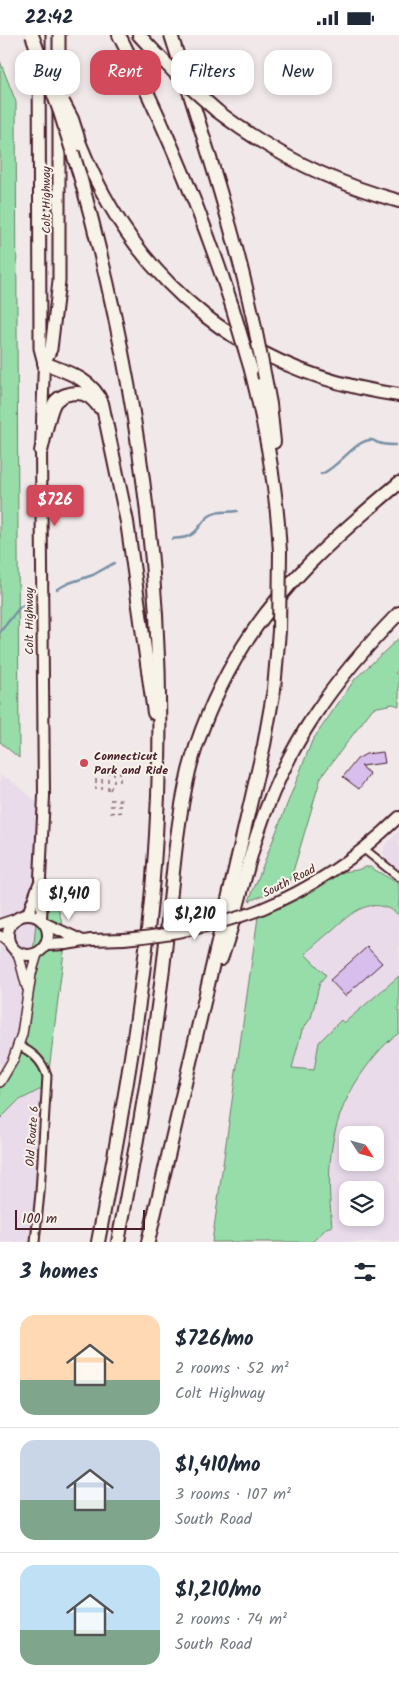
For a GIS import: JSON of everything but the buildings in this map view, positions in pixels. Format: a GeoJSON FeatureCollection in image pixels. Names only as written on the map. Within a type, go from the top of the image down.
{"type":"FeatureCollection","features":[{"type":"Feature","properties":{"kind":"highway"},"geometry":{"type":"LineString","coordinates":[[32,35],[38,50]]}},
{"type":"Feature","properties":{"kind":"highway","name":"Colt Highway"},"geometry":{"type":"LineString","coordinates":[[40,35],[40,348],[44,363]]}},
{"type":"Feature","properties":{"kind":"highway","name":"Colt Highway"},"geometry":{"type":"LineString","coordinates":[[44,363],[51,349],[59,281],[59,35]]}},
{"type":"Feature","properties":{"kind":"highway"},"geometry":{"type":"LineString","coordinates":[[119,35],[150,97],[180,164],[206,230],[232,306],[251,370],[265,429],[276,497]]}},
{"type":"Feature","properties":{"kind":"highway"},"geometry":{"type":"LineString","coordinates":[[139,35],[180,78],[217,111],[264,143],[313,170],[358,189],[399,201]]}},
{"type":"Feature","properties":{"kind":"highway"},"geometry":{"type":"LineString","coordinates":[[148,1242],[267,730],[274,689],[279,631],[280,552],[273,426],[265,378],[238,254],[171,35]]}},
{"type":"Feature","properties":{"kind":"highway"},"geometry":{"type":"LineString","coordinates":[[54,95],[80,176],[113,307],[130,387],[141,459],[155,584],[158,648],[160,732],[156,834],[147,941],[126,1090],[98,1242]]}},
{"type":"Feature","properties":{"kind":"highway"},"geometry":{"type":"LineString","coordinates":[[58,95],[70,114],[80,143],[102,193],[130,237],[171,285],[194,307],[222,330],[259,351],[310,374],[349,386],[399,395]]}},
{"type":"Feature","properties":{"kind":"highway"},"geometry":{"type":"LineString","coordinates":[[44,363],[78,377],[92,387],[101,400],[127,523],[143,629],[151,700],[160,732]]}},
{"type":"Feature","properties":{"kind":"highway"},"geometry":{"type":"LineString","coordinates":[[41,451],[53,406],[62,397],[76,393],[87,395],[96,402],[106,417]]}},
{"type":"Feature","properties":{"kind":"highway"},"geometry":{"type":"LineString","coordinates":[[118,1242],[155,1028],[182,808],[200,735],[217,695],[235,660],[272,604],[299,573],[326,547],[399,483]]}},
{"type":"Feature","properties":{"kind":"highway"},"geometry":{"type":"LineString","coordinates":[[204,1003],[231,930],[260,827],[285,765],[307,726],[331,690],[366,647],[399,613]]}},
{"type":"Feature","properties":{"kind":"main road","name":"Colt Highway"},"geometry":{"type":"LineString","coordinates":[[43,921],[40,878],[44,796],[41,451],[44,363]]}},
{"type":"Feature","properties":{"kind":"main road","name":"South Road"},"geometry":{"type":"LineString","coordinates":[[46,945],[154,936],[200,928],[259,910],[288,898],[314,884],[364,849],[399,817]]}},
{"type":"Feature","properties":{"kind":"main road","name":"Colt Highway"},"geometry":{"type":"LineString","coordinates":[[28,915],[40,878]]}},
{"type":"Feature","properties":{"kind":"main road"},"geometry":{"type":"LineString","coordinates":[[28,915],[43,921],[48,938],[46,945],[37,953],[31,955],[18,953],[9,943],[8,930],[15,919],[28,915]]}},
{"type":"Feature","properties":{"kind":"main road","name":"South Road"},"geometry":{"type":"LineString","coordinates":[[43,921],[84,941]]}},
{"type":"Feature","properties":{"kind":"street"},"geometry":{"type":"LineString","coordinates":[[364,849],[399,877]]}},
{"type":"Feature","properties":{"kind":"street"},"geometry":{"type":"LineString","coordinates":[[0,924],[15,919]]}},
{"type":"Feature","properties":{"kind":"street"},"geometry":{"type":"LineString","coordinates":[[0,936],[9,943]]}},
{"type":"Feature","properties":{"kind":"street"},"geometry":{"type":"LineString","coordinates":[[18,953],[28,990]]}},
{"type":"Feature","properties":{"kind":"street"},"geometry":{"type":"LineString","coordinates":[[0,1082],[10,1066],[25,1021],[28,990],[37,953]]}},
{"type":"Feature","properties":{"kind":"street","name":"Old Route 6"},"geometry":{"type":"LineString","coordinates":[[18,1045],[29,1051],[40,1061],[47,1076],[35,1242]]}},
{"type":"Feature","properties":{"kind":"path"},"geometry":{"type":"LineString","coordinates":[[96,771],[96,790]]}},
{"type":"Feature","properties":{"kind":"path"},"geometry":{"type":"LineString","coordinates":[[102,771],[102,790]]}},
{"type":"Feature","properties":{"kind":"path"},"geometry":{"type":"LineString","coordinates":[[108,771],[109,790],[114,782],[114,771]]}},
{"type":"Feature","properties":{"kind":"path"},"geometry":{"type":"LineString","coordinates":[[120,771],[120,781]]}},
{"type":"Feature","properties":{"kind":"path"},"geometry":{"type":"LineString","coordinates":[[110,800],[123,800]]}},
{"type":"Feature","properties":{"kind":"path"},"geometry":{"type":"LineString","coordinates":[[110,806],[123,806]]}},
{"type":"Feature","properties":{"kind":"path"},"geometry":{"type":"LineString","coordinates":[[110,813],[123,812]]}},
{"type":"Feature","properties":{"kind":"shaded area"},"geometry":{"type":"Polygon","coordinates":[[[0,776],[9,779],[44,808],[32,965],[23,1027],[0,1081],[0,776]]]}},
{"type":"Feature","properties":{"kind":"shaded area"},"geometry":{"type":"Polygon","coordinates":[[[399,831],[399,871],[388,861],[383,852],[385,845],[399,831]]]}},
{"type":"Feature","properties":{"kind":"shaded area"},"geometry":{"type":"Polygon","coordinates":[[[382,907],[399,915],[399,976],[344,1023],[341,1020],[315,1070],[292,1068],[302,1030],[311,1018],[320,982],[304,955],[349,914],[360,908],[382,907]]]}},
{"type":"Feature","properties":{"kind":"shaded area"},"geometry":{"type":"Polygon","coordinates":[[[399,1033],[399,1242],[312,1242],[328,1227],[332,1227],[329,1199],[329,1166],[332,1140],[340,1111],[356,1080],[377,1053],[399,1033]]]}},
{"type":"Feature","properties":{"kind":"shaded area"},"geometry":{"type":"Polygon","coordinates":[[[47,1086],[35,1242],[0,1242],[0,1119],[18,1101],[47,1086]]]}},
{"type":"Feature","properties":{"kind":"green space"},"geometry":{"type":"Polygon","coordinates":[[[0,61],[16,102],[19,758],[0,742],[0,61]]]}},
{"type":"Feature","properties":{"kind":"green space"},"geometry":{"type":"Polygon","coordinates":[[[399,638],[399,669],[395,673],[399,676],[399,706],[393,704],[373,708],[321,777],[289,885],[249,901],[312,741],[355,679],[399,638]]]}},
{"type":"Feature","properties":{"kind":"green space"},"geometry":{"type":"Polygon","coordinates":[[[370,867],[399,884],[399,915],[380,906],[362,908],[354,912],[305,954],[326,975],[320,982],[311,1018],[302,1030],[292,1068],[314,1070],[319,1042],[341,1020],[344,1023],[399,976],[399,1033],[382,1048],[367,1066],[344,1104],[337,1123],[330,1163],[329,1183],[332,1227],[328,1227],[312,1242],[212,1242],[259,910],[328,874],[370,867]]]}},
{"type":"Feature","properties":{"kind":"green space"},"geometry":{"type":"Polygon","coordinates":[[[40,878],[44,897],[55,898],[66,936],[47,1086],[18,1101],[0,1119],[0,1081],[12,1061],[32,965],[40,878]]]}},
{"type":"Feature","properties":{"kind":"waterway"},"geometry":{"type":"LineString","coordinates":[[321,474],[366,441],[372,440],[377,443],[395,445]]}},
{"type":"Feature","properties":{"kind":"waterway"},"geometry":{"type":"LineString","coordinates":[[172,539],[193,534],[214,513],[237,511]]}},
{"type":"Feature","properties":{"kind":"waterway"},"geometry":{"type":"LineString","coordinates":[[57,589],[93,575],[114,563]]}},
{"type":"Feature","properties":{"kind":"waterway"},"geometry":{"type":"LineString","coordinates":[[0,632],[20,607],[29,602]]}},
{"type":"Feature","properties":{"kind":"place","name":"Connecticut Park and Ride"},"geometry":{"type":"Point","coordinates":[84,763]}}]}
